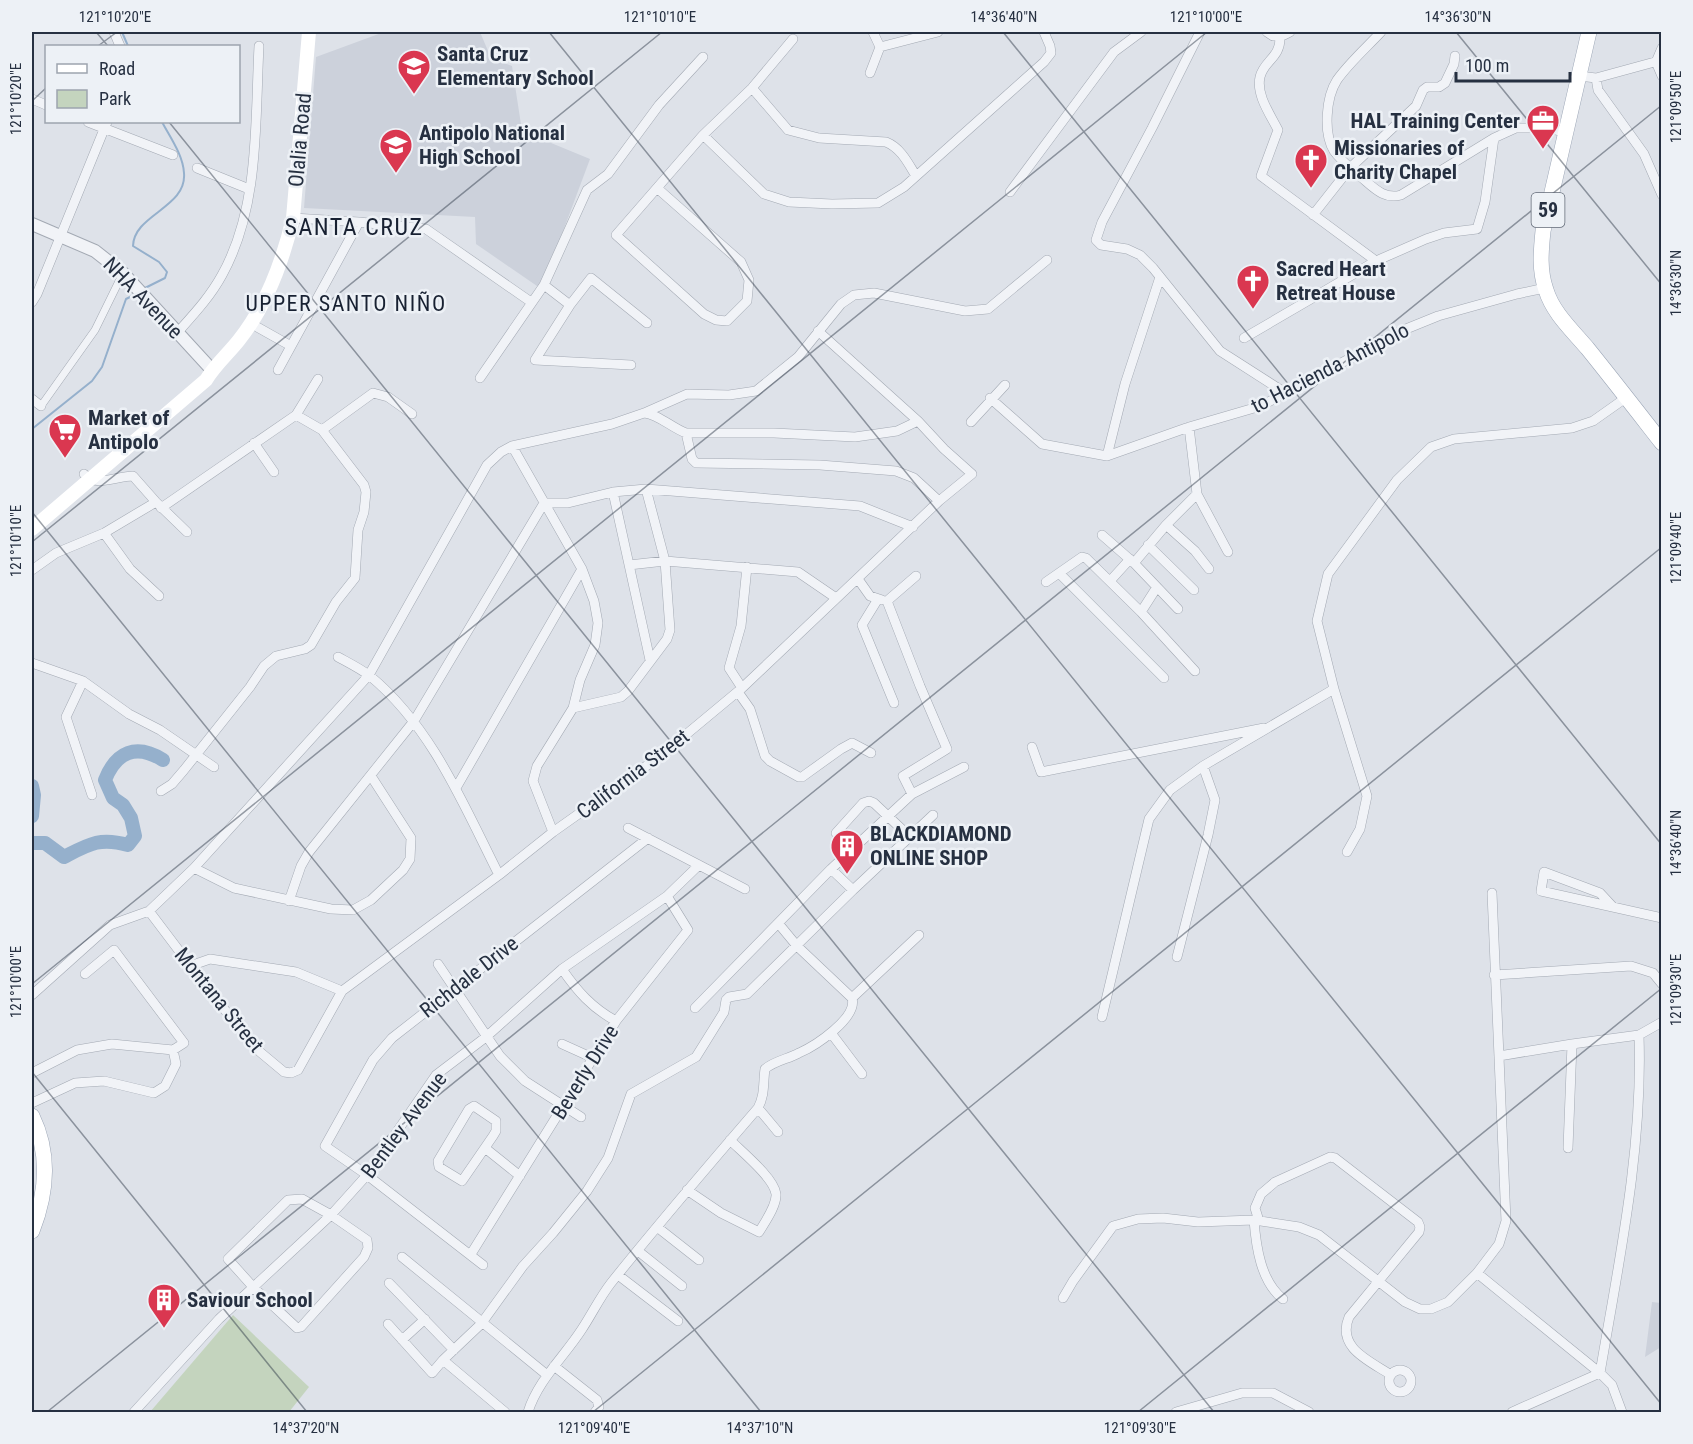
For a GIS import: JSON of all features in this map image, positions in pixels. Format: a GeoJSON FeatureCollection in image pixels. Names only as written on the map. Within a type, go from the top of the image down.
{"type":"FeatureCollection","features":[{"type":"Feature","properties":{"kind":"main road","name":"Olalia Road"},"geometry":{"type":"LineString","coordinates":[[32,529],[86,477],[193,382],[212,370],[240,339],[250,323],[270,286],[287,244],[293,218],[309,32]]}},
{"type":"Feature","properties":{"kind":"main road","name":"59"},"geometry":{"type":"LineString","coordinates":[[1589,32],[1544,231],[1540,257],[1545,288],[1557,314],[1627,397],[1662,443]]}},
{"type":"Feature","properties":{"kind":"main road","name":"Olalia Road"},"geometry":{"type":"LineString","coordinates":[[32,518],[86,477]]}},
{"type":"Feature","properties":{"kind":"main road"},"geometry":{"type":"LineString","coordinates":[[32,1116],[44,1152],[45,1169],[42,1193],[32,1231]]}},
{"type":"Feature","properties":{"kind":"street"},"geometry":{"type":"LineString","coordinates":[[870,73],[880,47],[873,32]]}},
{"type":"Feature","properties":{"kind":"street"},"geometry":{"type":"LineString","coordinates":[[880,47],[938,32]]}},
{"type":"Feature","properties":{"kind":"street"},"geometry":{"type":"LineString","coordinates":[[703,135],[764,194],[789,202],[878,203],[904,188],[1044,62],[1051,53],[1044,32]]}},
{"type":"Feature","properties":{"kind":"street"},"geometry":{"type":"LineString","coordinates":[[1010,192],[1114,52],[1141,32]]}},
{"type":"Feature","properties":{"kind":"street"},"geometry":{"type":"LineString","coordinates":[[1200,32],[1102,222],[1096,238],[1098,244],[1127,249],[1140,255],[1220,351],[1284,392]]}},
{"type":"Feature","properties":{"kind":"street"},"geometry":{"type":"LineString","coordinates":[[1267,32],[1273,36],[1290,32]]}},
{"type":"Feature","properties":{"kind":"street"},"geometry":{"type":"LineString","coordinates":[[1380,32],[1337,80],[1327,109],[1330,143],[1336,153],[1350,168],[1382,194],[1396,196],[1494,138],[1516,128],[1547,128],[1565,132]]}},
{"type":"Feature","properties":{"kind":"street"},"geometry":{"type":"LineString","coordinates":[[1280,36],[1280,47],[1260,76],[1261,97],[1278,130],[1261,176],[1376,261]]}},
{"type":"Feature","properties":{"kind":"street"},"geometry":{"type":"LineString","coordinates":[[657,188],[741,262],[749,280],[747,301],[727,321],[716,320],[704,314],[616,235],[703,135],[752,88],[793,39]]}},
{"type":"Feature","properties":{"kind":"street"},"geometry":{"type":"LineString","coordinates":[[177,333],[202,305],[222,274],[239,233],[249,189],[259,46]]}},
{"type":"Feature","properties":{"kind":"street"},"geometry":{"type":"LineString","coordinates":[[1662,48],[1659,61],[1662,76]]}},
{"type":"Feature","properties":{"kind":"street"},"geometry":{"type":"LineString","coordinates":[[1313,215],[1350,168],[1416,106],[1425,88],[1439,87],[1445,83],[1454,64],[1455,56]]}},
{"type":"Feature","properties":{"kind":"street"},"geometry":{"type":"LineString","coordinates":[[480,378],[544,285],[587,190],[608,174],[659,105],[703,57]]}},
{"type":"Feature","properties":{"kind":"street"},"geometry":{"type":"LineString","coordinates":[[1579,76],[1596,78],[1659,61]]}},
{"type":"Feature","properties":{"kind":"street"},"geometry":{"type":"LineString","coordinates":[[1596,78],[1598,90],[1644,154],[1662,195]]}},
{"type":"Feature","properties":{"kind":"street"},"geometry":{"type":"LineString","coordinates":[[752,88],[788,130],[819,138],[892,144],[901,152],[916,176]]}},
{"type":"Feature","properties":{"kind":"street"},"geometry":{"type":"LineString","coordinates":[[32,302],[62,236],[106,125],[173,155]]}},
{"type":"Feature","properties":{"kind":"street"},"geometry":{"type":"LineString","coordinates":[[1244,338],[1376,261],[1444,233],[1477,228],[1485,202],[1494,138]]}},
{"type":"Feature","properties":{"kind":"street"},"geometry":{"type":"LineString","coordinates":[[197,168],[249,189]]}},
{"type":"Feature","properties":{"kind":"street"},"geometry":{"type":"LineString","coordinates":[[293,218],[426,229],[531,302]]}},
{"type":"Feature","properties":{"kind":"street"},"geometry":{"type":"LineString","coordinates":[[278,370],[359,222]]}},
{"type":"Feature","properties":{"kind":"street","name":"NHA Avenue"},"geometry":{"type":"LineString","coordinates":[[32,224],[95,250],[123,273],[212,370]]}},
{"type":"Feature","properties":{"kind":"street"},"geometry":{"type":"LineString","coordinates":[[32,995],[110,925],[149,912],[194,868],[369,675],[487,465],[501,452],[512,446],[612,424],[687,394],[729,395],[756,391],[798,357],[841,304],[854,295],[874,293],[965,311],[988,309],[1047,260]]}},
{"type":"Feature","properties":{"kind":"street"},"geometry":{"type":"LineString","coordinates":[[32,399],[41,406],[95,330],[123,273]]}},
{"type":"Feature","properties":{"kind":"street"},"geometry":{"type":"LineString","coordinates":[[1107,456],[1125,384],[1160,277]]}},
{"type":"Feature","properties":{"kind":"street"},"geometry":{"type":"LineString","coordinates":[[631,365],[535,360],[570,304],[591,278],[647,323]]}},
{"type":"Feature","properties":{"kind":"street"},"geometry":{"type":"LineString","coordinates":[[544,285],[570,304]]}},
{"type":"Feature","properties":{"kind":"street","name":"to Hacienda Antipolo"},"geometry":{"type":"LineString","coordinates":[[990,399],[1042,444],[1107,456],[1189,427],[1261,406],[1401,331],[1438,316],[1545,288]]}},
{"type":"Feature","properties":{"kind":"street"},"geometry":{"type":"LineString","coordinates":[[250,323],[291,346]]}},
{"type":"Feature","properties":{"kind":"street"},"geometry":{"type":"LineString","coordinates":[[644,413],[649,413],[686,433],[774,433],[855,437],[897,430],[918,421],[818,331]]}},
{"type":"Feature","properties":{"kind":"street"},"geometry":{"type":"LineString","coordinates":[[32,570],[56,553],[104,533],[159,505],[254,444],[296,415],[318,379]]}},
{"type":"Feature","properties":{"kind":"street"},"geometry":{"type":"LineString","coordinates":[[971,422],[1005,385]]}},
{"type":"Feature","properties":{"kind":"street"},"geometry":{"type":"LineString","coordinates":[[322,430],[373,393],[388,397],[412,414]]}},
{"type":"Feature","properties":{"kind":"street"},"geometry":{"type":"LineString","coordinates":[[1347,852],[1360,829],[1367,796],[1334,689],[1317,621],[1328,574],[1397,480],[1431,447],[1454,439],[1572,428],[1593,421],[1627,397]]}},
{"type":"Feature","properties":{"kind":"street"},"geometry":{"type":"LineString","coordinates":[[161,791],[179,777],[264,666],[276,656],[305,649],[311,645],[336,602],[355,578],[358,530],[364,512],[366,492],[364,485],[322,430],[296,415]]}},
{"type":"Feature","properties":{"kind":"street","name":"California Street"},"geometry":{"type":"LineString","coordinates":[[298,1070],[342,991],[499,875],[553,832],[659,757],[740,690],[939,501],[972,474],[918,421]]}},
{"type":"Feature","properties":{"kind":"street"},"geometry":{"type":"LineString","coordinates":[[1189,427],[1197,494],[1228,552]]}},
{"type":"Feature","properties":{"kind":"street"},"geometry":{"type":"LineString","coordinates":[[686,433],[692,459],[696,464],[820,465],[896,471],[914,478],[939,501]]}},
{"type":"Feature","properties":{"kind":"street"},"geometry":{"type":"LineString","coordinates":[[254,444],[274,472]]}},
{"type":"Feature","properties":{"kind":"street"},"geometry":{"type":"LineString","coordinates":[[512,446],[582,569],[594,601],[598,623],[595,645],[580,680],[573,708],[537,766],[533,781],[553,832]]}},
{"type":"Feature","properties":{"kind":"street"},"geometry":{"type":"LineString","coordinates":[[86,477],[101,482],[133,476],[187,532]]}},
{"type":"Feature","properties":{"kind":"street"},"geometry":{"type":"LineString","coordinates":[[544,503],[568,503],[613,492],[646,489],[860,506],[913,527]]}},
{"type":"Feature","properties":{"kind":"street"},"geometry":{"type":"LineString","coordinates":[[573,708],[621,697],[628,691],[666,639],[670,630],[665,561],[646,489]]}},
{"type":"Feature","properties":{"kind":"street"},"geometry":{"type":"LineString","coordinates":[[613,492],[650,660]]}},
{"type":"Feature","properties":{"kind":"street"},"geometry":{"type":"LineString","coordinates":[[1110,581],[1197,494]]}},
{"type":"Feature","properties":{"kind":"street"},"geometry":{"type":"LineString","coordinates":[[289,901],[301,866],[309,852],[414,721],[544,503]]}},
{"type":"Feature","properties":{"kind":"street"},"geometry":{"type":"LineString","coordinates":[[1166,525],[1195,551],[1209,569]]}},
{"type":"Feature","properties":{"kind":"street"},"geometry":{"type":"LineString","coordinates":[[104,533],[130,569],[159,596]]}},
{"type":"Feature","properties":{"kind":"street"},"geometry":{"type":"LineString","coordinates":[[1102,535],[1132,561],[1178,609]]}},
{"type":"Feature","properties":{"kind":"street"},"geometry":{"type":"LineString","coordinates":[[1148,545],[1194,590]]}},
{"type":"Feature","properties":{"kind":"street"},"geometry":{"type":"LineString","coordinates":[[1046,582],[1082,557],[1086,558],[1195,670]]}},
{"type":"Feature","properties":{"kind":"street"},"geometry":{"type":"LineString","coordinates":[[629,565],[665,561],[798,572],[836,598]]}},
{"type":"Feature","properties":{"kind":"street"},"geometry":{"type":"LineString","coordinates":[[747,567],[741,626],[729,668],[750,709],[765,756],[770,761],[802,777],[841,748],[852,743],[871,753]]}},
{"type":"Feature","properties":{"kind":"street"},"geometry":{"type":"LineString","coordinates":[[456,788],[582,569]]}},
{"type":"Feature","properties":{"kind":"street"},"geometry":{"type":"LineString","coordinates":[[1059,573],[1164,678]]}},
{"type":"Feature","properties":{"kind":"street"},"geometry":{"type":"LineString","coordinates":[[894,703],[862,625],[883,600],[916,576]]}},
{"type":"Feature","properties":{"kind":"street"},"geometry":{"type":"LineString","coordinates":[[858,579],[870,596],[883,600],[947,749],[903,776],[912,794]]}},
{"type":"Feature","properties":{"kind":"street"},"geometry":{"type":"LineString","coordinates":[[1141,612],[1157,587]]}},
{"type":"Feature","properties":{"kind":"street"},"geometry":{"type":"LineString","coordinates":[[338,657],[369,675],[414,721],[456,788],[499,875]]}},
{"type":"Feature","properties":{"kind":"street"},"geometry":{"type":"LineString","coordinates":[[32,663],[83,681],[129,714],[160,730],[214,767]]}},
{"type":"Feature","properties":{"kind":"street"},"geometry":{"type":"LineString","coordinates":[[83,681],[66,717],[92,795]]}},
{"type":"Feature","properties":{"kind":"street"},"geometry":{"type":"LineString","coordinates":[[1102,1017],[1149,819],[1170,790],[1203,765],[1334,689]]}},
{"type":"Feature","properties":{"kind":"street"},"geometry":{"type":"LineString","coordinates":[[1032,747],[1041,772],[1272,727]]}},
{"type":"Feature","properties":{"kind":"street"},"geometry":{"type":"LineString","coordinates":[[1177,957],[1215,800],[1203,765]]}},
{"type":"Feature","properties":{"kind":"street"},"geometry":{"type":"LineString","coordinates":[[695,1008],[831,869],[888,815],[912,794],[964,767]]}},
{"type":"Feature","properties":{"kind":"street"},"geometry":{"type":"LineString","coordinates":[[194,868],[234,888],[331,909],[353,910],[371,900],[403,870],[410,859],[411,838],[371,777]]}},
{"type":"Feature","properties":{"kind":"street"},"geometry":{"type":"LineString","coordinates":[[836,833],[866,801],[872,802],[888,815],[910,837]]}},
{"type":"Feature","properties":{"kind":"street"},"geometry":{"type":"LineString","coordinates":[[388,1324],[432,1373],[482,1324],[523,1266],[587,1191],[608,1158],[631,1094],[696,1057],[724,1012],[726,1000],[729,997],[747,994],[933,815]]}},
{"type":"Feature","properties":{"kind":"street"},"geometry":{"type":"LineString","coordinates":[[628,828],[745,889]]}},
{"type":"Feature","properties":{"kind":"street","name":"Richdale Drive"},"geometry":{"type":"LineString","coordinates":[[367,1175],[325,1146],[373,1060],[392,1038],[648,838]]}},
{"type":"Feature","properties":{"kind":"street","name":"Bentley Avenue"},"geometry":{"type":"LineString","coordinates":[[134,1413],[219,1319],[331,1215],[367,1175],[436,1075],[486,1037],[562,969],[667,896],[699,865]]}},
{"type":"Feature","properties":{"kind":"street"},"geometry":{"type":"LineString","coordinates":[[831,869],[853,890]]}},
{"type":"Feature","properties":{"kind":"street"},"geometry":{"type":"LineString","coordinates":[[1613,908],[1600,893],[1544,872],[1541,891],[1613,908],[1662,918]]}},
{"type":"Feature","properties":{"kind":"street"},"geometry":{"type":"LineString","coordinates":[[1063,1298],[1113,1226],[1138,1219],[1163,1218],[1198,1222],[1256,1221],[1299,1227],[1319,1235],[1413,1307],[1431,1309],[1448,1302],[1477,1273],[1499,1244],[1506,1221],[1492,894]]}},
{"type":"Feature","properties":{"kind":"street","name":"Beverly Drive"},"geometry":{"type":"LineString","coordinates":[[471,1254],[616,1021],[688,930],[667,896]]}},
{"type":"Feature","properties":{"kind":"street","name":"Montana Street"},"geometry":{"type":"LineString","coordinates":[[149,912],[260,1052],[284,1072],[291,1073],[298,1070]]}},
{"type":"Feature","properties":{"kind":"street"},"geometry":{"type":"LineString","coordinates":[[528,1412],[531,1402],[547,1376],[582,1330],[610,1284],[758,1108],[764,1089],[765,1069],[800,1053],[831,1033],[851,1010],[852,998],[797,946],[778,923]]}},
{"type":"Feature","properties":{"kind":"street"},"geometry":{"type":"LineString","coordinates":[[852,998],[919,935]]}},
{"type":"Feature","properties":{"kind":"street"},"geometry":{"type":"LineString","coordinates":[[32,1073],[76,1050],[112,1044],[173,1050],[184,1044],[114,950],[85,974]]}},
{"type":"Feature","properties":{"kind":"street"},"geometry":{"type":"LineString","coordinates":[[190,966],[210,959],[296,972],[342,991]]}},
{"type":"Feature","properties":{"kind":"street"},"geometry":{"type":"LineString","coordinates":[[438,964],[500,1056],[525,1081],[581,1118]]}},
{"type":"Feature","properties":{"kind":"street"},"geometry":{"type":"LineString","coordinates":[[1494,975],[1631,966],[1653,973],[1662,984]]}},
{"type":"Feature","properties":{"kind":"street"},"geometry":{"type":"LineString","coordinates":[[562,969],[585,999],[600,1013],[616,1021]]}},
{"type":"Feature","properties":{"kind":"street"},"geometry":{"type":"LineString","coordinates":[[1499,1056],[1639,1035],[1662,1022]]}},
{"type":"Feature","properties":{"kind":"street"},"geometry":{"type":"LineString","coordinates":[[831,1033],[862,1074]]}},
{"type":"Feature","properties":{"kind":"street"},"geometry":{"type":"LineString","coordinates":[[1600,1373],[1637,1137],[1641,1078],[1639,1035]]}},
{"type":"Feature","properties":{"kind":"street"},"geometry":{"type":"LineString","coordinates":[[562,1044],[593,1058]]}},
{"type":"Feature","properties":{"kind":"street"},"geometry":{"type":"LineString","coordinates":[[1568,1148],[1572,1044]]}},
{"type":"Feature","properties":{"kind":"street"},"geometry":{"type":"LineString","coordinates":[[32,1103],[75,1083],[104,1081],[154,1093],[165,1086],[176,1064],[173,1050]]}},
{"type":"Feature","properties":{"kind":"street"},"geometry":{"type":"LineString","coordinates":[[472,1107],[476,1107],[496,1121],[496,1131],[485,1148],[462,1181],[439,1167],[438,1164],[451,1137],[472,1107]]}},
{"type":"Feature","properties":{"kind":"street"},"geometry":{"type":"LineString","coordinates":[[758,1108],[778,1132]]}},
{"type":"Feature","properties":{"kind":"street"},"geometry":{"type":"LineString","coordinates":[[687,1190],[721,1212],[759,1232],[777,1195],[772,1183],[730,1140]]}},
{"type":"Feature","properties":{"kind":"street"},"geometry":{"type":"LineString","coordinates":[[485,1148],[520,1176]]}},
{"type":"Feature","properties":{"kind":"street"},"geometry":{"type":"LineString","coordinates":[[1283,1299],[1272,1291],[1264,1271],[1255,1238],[1255,1209],[1261,1194],[1275,1182],[1328,1157],[1334,1157],[1418,1222],[1420,1227],[1419,1232],[1349,1317],[1345,1330],[1350,1346],[1356,1353],[1391,1375]]}},
{"type":"Feature","properties":{"kind":"street"},"geometry":{"type":"LineString","coordinates":[[367,1175],[483,1265]]}},
{"type":"Feature","properties":{"kind":"street"},"geometry":{"type":"LineString","coordinates":[[302,1199],[331,1215],[367,1240],[368,1248],[364,1257],[301,1328],[292,1326],[254,1288],[228,1259],[288,1200],[302,1199]]}},
{"type":"Feature","properties":{"kind":"street"},"geometry":{"type":"LineString","coordinates":[[657,1227],[699,1260]]}},
{"type":"Feature","properties":{"kind":"street"},"geometry":{"type":"LineString","coordinates":[[638,1251],[682,1286]]}},
{"type":"Feature","properties":{"kind":"street"},"geometry":{"type":"LineString","coordinates":[[402,1257],[547,1376]]}},
{"type":"Feature","properties":{"kind":"street"},"geometry":{"type":"LineString","coordinates":[[1477,1273],[1600,1373],[1612,1385],[1622,1413]]}},
{"type":"Feature","properties":{"kind":"street"},"geometry":{"type":"LineString","coordinates":[[618,1275],[678,1322]]}},
{"type":"Feature","properties":{"kind":"street"},"geometry":{"type":"LineString","coordinates":[[389,1283],[454,1350]]}},
{"type":"Feature","properties":{"kind":"street"},"geometry":{"type":"LineString","coordinates":[[402,1340],[425,1319]]}},
{"type":"Feature","properties":{"kind":"street"},"geometry":{"type":"LineString","coordinates":[[443,1360],[505,1413]]}},
{"type":"Feature","properties":{"kind":"street"},"geometry":{"type":"LineString","coordinates":[[554,1366],[597,1400],[600,1407],[595,1413]]}},
{"type":"Feature","properties":{"kind":"street"},"geometry":{"type":"LineString","coordinates":[[1512,1413],[1600,1373]]}},
{"type":"Feature","properties":{"kind":"street"},"geometry":{"type":"LineString","coordinates":[[1176,1413],[1242,1393],[1273,1393],[1309,1413]]}},
{"type":"Feature","properties":{"kind":"shaded area"},"geometry":{"type":"Polygon","coordinates":[[[384,32],[480,32],[491,58],[512,66],[522,131],[590,159],[544,282],[537,286],[476,244],[475,217],[304,208],[316,57],[384,32]]]}},
{"type":"Feature","properties":{"kind":"shaded area"},"geometry":{"type":"Polygon","coordinates":[[[1652,1302],[1661,1303],[1661,1347],[1645,1357],[1652,1302]]]}},
{"type":"Feature","properties":{"kind":"green space"},"geometry":{"type":"Polygon","coordinates":[[[233,1315],[309,1387],[289,1412],[150,1412],[233,1315]]]}},
{"type":"Feature","properties":{"kind":"waterway"},"geometry":{"type":"LineString","coordinates":[[122,32],[128,45]]}},
{"type":"Feature","properties":{"kind":"waterway"},"geometry":{"type":"LineString","coordinates":[[143,289],[165,278],[167,272],[159,262],[133,246],[136,235],[150,218],[177,195],[183,185],[183,166],[176,146],[163,123]]}},
{"type":"Feature","properties":{"kind":"waterway"},"geometry":{"type":"LineString","coordinates":[[32,429],[92,381],[102,367],[126,299],[136,294]]}},
{"type":"Feature","properties":{"kind":"waterway"},"geometry":{"type":"LineString","coordinates":[[32,843],[45,843],[64,857],[95,843],[110,842],[128,845],[135,836],[131,818],[123,805],[113,798],[105,780],[115,763],[128,753],[144,752],[163,760]]}},
{"type":"Feature","properties":{"kind":"waterway"},"geometry":{"type":"LineString","coordinates":[[32,786],[34,795],[32,816]]}},
{"type":"Feature","properties":{"kind":"place","name":"Santa Cruz Elementary School"},"geometry":{"type":"Point","coordinates":[414,95]}},
{"type":"Feature","properties":{"kind":"place","name":"HAL Training Center"},"geometry":{"type":"Point","coordinates":[1543,150]}},
{"type":"Feature","properties":{"kind":"place","name":"Antipolo National High School"},"geometry":{"type":"Point","coordinates":[396,174]}},
{"type":"Feature","properties":{"kind":"place","name":"Missionaries of Charity Chapel"},"geometry":{"type":"Point","coordinates":[1311,189]}},
{"type":"Feature","properties":{"kind":"place","name":"Sacred Heart Retreat House"},"geometry":{"type":"Point","coordinates":[1253,310]}},
{"type":"Feature","properties":{"kind":"place","name":"Market of Antipolo"},"geometry":{"type":"Point","coordinates":[65,459]}},
{"type":"Feature","properties":{"kind":"place","name":"BLACKDIAMOND ONLINE SHOP"},"geometry":{"type":"Point","coordinates":[847,875]}},
{"type":"Feature","properties":{"kind":"place","name":"Saviour School"},"geometry":{"type":"Point","coordinates":[164,1329]}},
{"type":"Feature","properties":{"kind":"district","name":"SANTA CRUZ"},"geometry":{"type":"Point","coordinates":[354,227]}},
{"type":"Feature","properties":{"kind":"district","name":"UPPER SANTO NIÑO"},"geometry":{"type":"Point","coordinates":[346,303]}}]}
